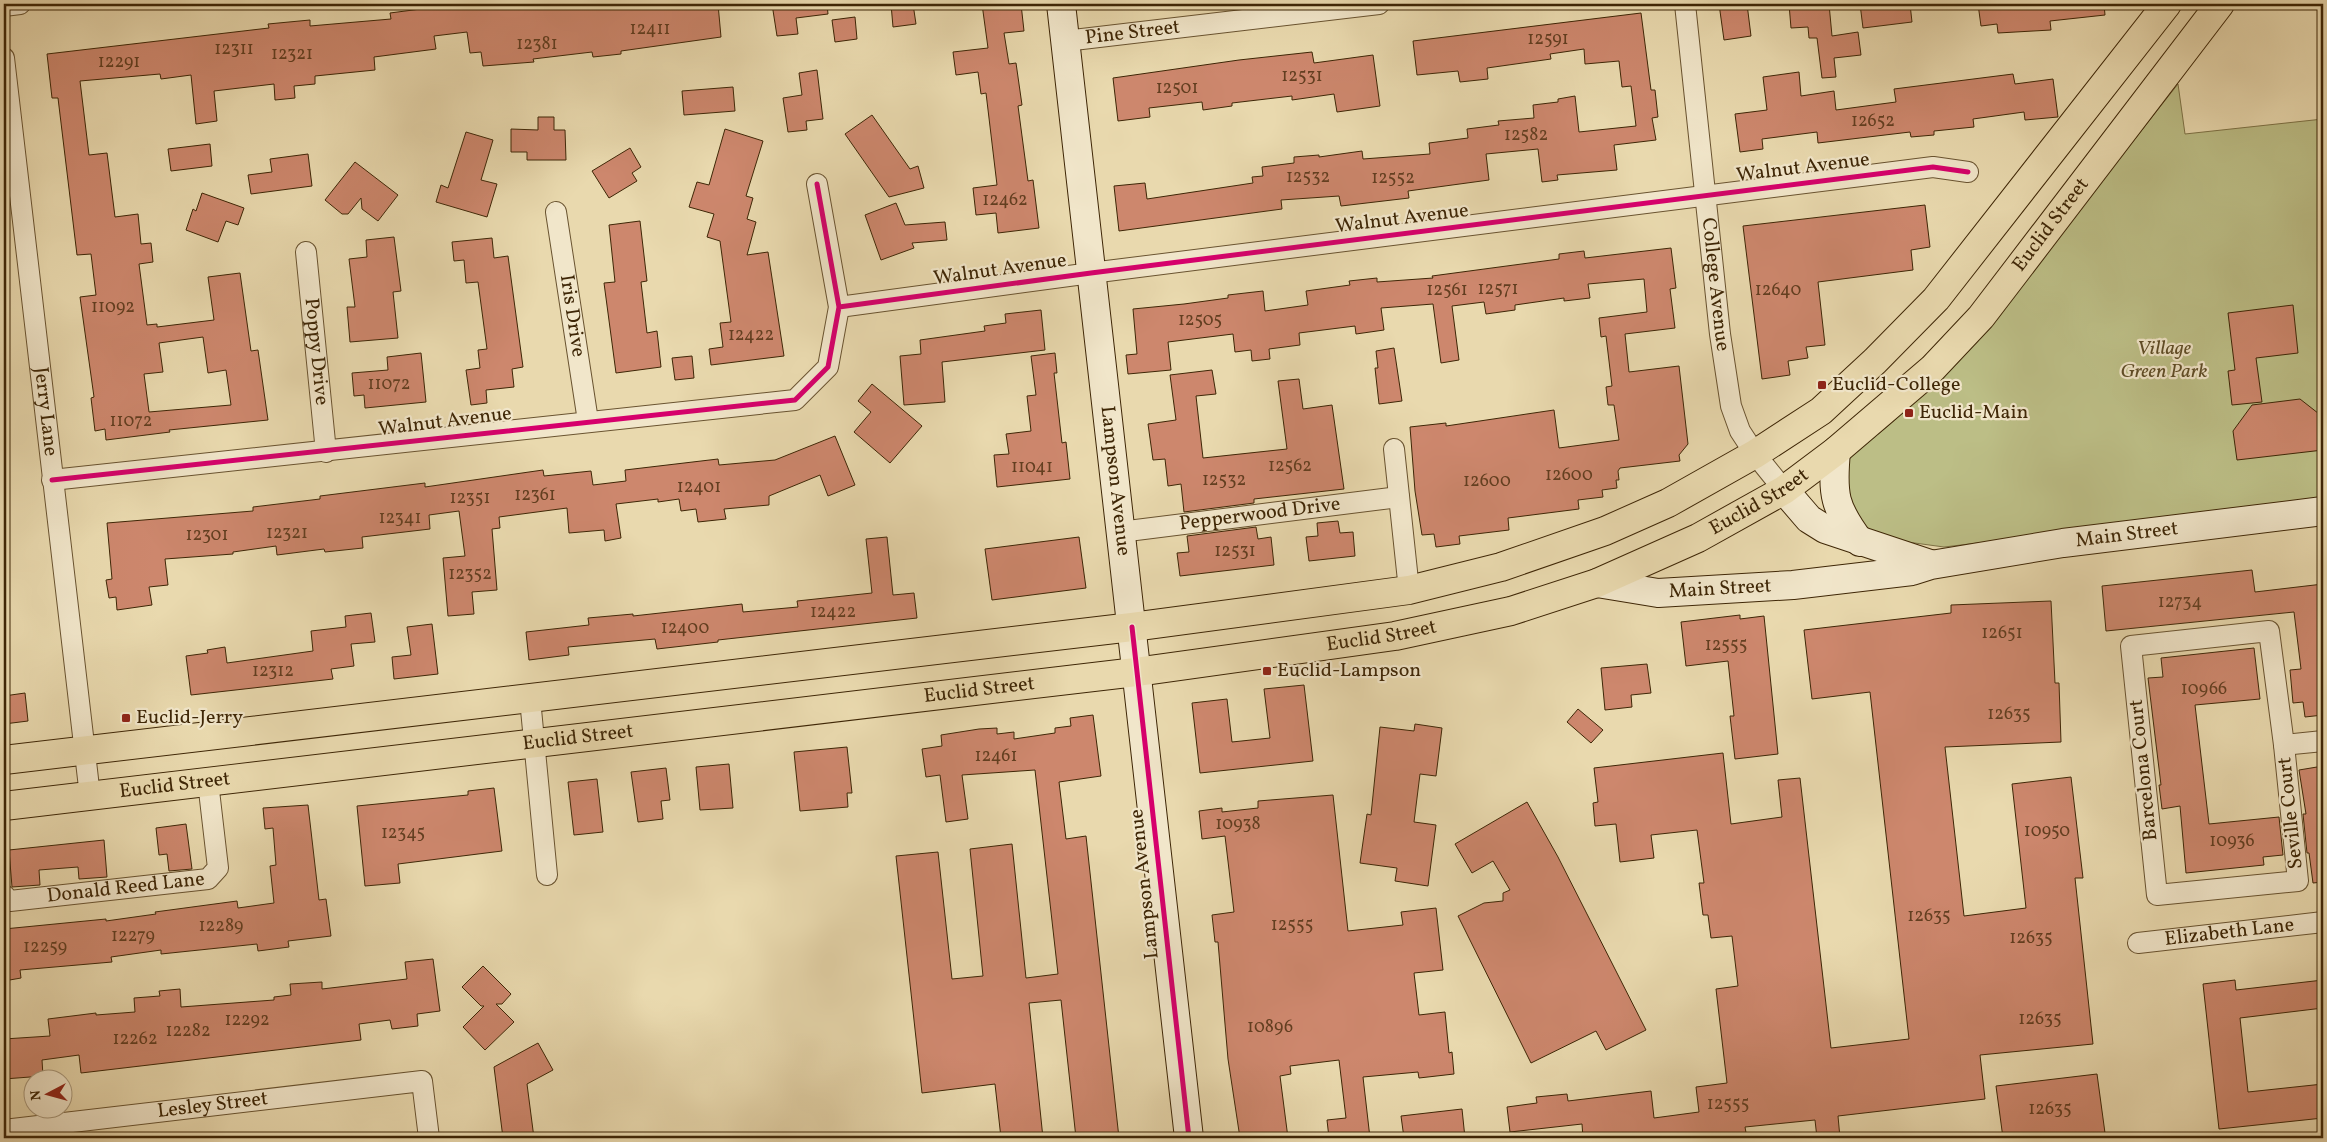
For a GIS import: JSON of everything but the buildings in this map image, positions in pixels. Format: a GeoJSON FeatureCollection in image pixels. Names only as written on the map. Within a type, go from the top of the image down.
{"type":"FeatureCollection","features":[{"type":"Feature","properties":{"kind":"main road","name":"Euclid Street"},"geometry":{"type":"LineString","coordinates":[[4,760],[1132,627],[1409,590],[1501,566],[1605,532],[1668,503],[1755,454],[1821,411],[1875,361],[1936,299],[2167,4]]}},
{"type":"Feature","properties":{"kind":"main road","name":"Euclid Street"},"geometry":{"type":"LineString","coordinates":[[4,806],[1136,672],[1404,634],[1512,611],[1598,583],[1698,538],[1784,490],[1836,451],[1932,369],[1981,317],[2220,4]]}},
{"type":"Feature","properties":{"kind":"street"},"geometry":{"type":"LineString","coordinates":[[4,6],[20,4]]}},
{"type":"Feature","properties":{"kind":"street","name":"Lampson Avenue"},"geometry":{"type":"LineString","coordinates":[[1061,4],[1189,1138]]}},
{"type":"Feature","properties":{"kind":"street","name":"Pine Street"},"geometry":{"type":"LineString","coordinates":[[1065,41],[1378,4]]}},
{"type":"Feature","properties":{"kind":"street","name":"College Avenue"},"geometry":{"type":"LineString","coordinates":[[1685,4],[1720,334],[1731,406],[1740,431],[1755,454],[1784,490]]}},
{"type":"Feature","properties":{"kind":"street","name":"Jerry Lane"},"geometry":{"type":"LineString","coordinates":[[4,58],[90,796]]}},
{"type":"Feature","properties":{"kind":"street","name":"Walnut Avenue"},"geometry":{"type":"LineString","coordinates":[[52,480],[326,452],[588,421],[794,400],[828,367],[839,308],[1091,273],[1933,167],[1968,172]]}},
{"type":"Feature","properties":{"kind":"street"},"geometry":{"type":"LineString","coordinates":[[817,184],[839,308]]}},
{"type":"Feature","properties":{"kind":"street","name":"Iris Drive"},"geometry":{"type":"LineString","coordinates":[[556,212],[588,421]]}},
{"type":"Feature","properties":{"kind":"street","name":"Poppy Drive"},"geometry":{"type":"LineString","coordinates":[[306,252],[326,452]]}},
{"type":"Feature","properties":{"kind":"street"},"geometry":{"type":"LineString","coordinates":[[1394,449],[1409,590]]}},
{"type":"Feature","properties":{"kind":"street"},"geometry":{"type":"LineString","coordinates":[[1836,451],[1834,489],[1842,518],[1860,542]]}},
{"type":"Feature","properties":{"kind":"street","name":"Main Street"},"geometry":{"type":"LineString","coordinates":[[1784,490],[1809,519],[1826,529],[1931,565]]}},
{"type":"Feature","properties":{"kind":"street","name":"Pepperwood Drive"},"geometry":{"type":"LineString","coordinates":[[1120,532],[1399,497]]}},
{"type":"Feature","properties":{"kind":"street","name":"Main Street"},"geometry":{"type":"LineString","coordinates":[[1598,583],[1658,593],[1792,585],[1912,571],[1931,565],[2063,543],[2323,511]]}},
{"type":"Feature","properties":{"kind":"street","name":"Seville Court"},"geometry":{"type":"LineString","coordinates":[[2131,646],[2268,631],[2284,745],[2298,880]]}},
{"type":"Feature","properties":{"kind":"street","name":"Barcelona Court"},"geometry":{"type":"LineString","coordinates":[[2131,646],[2157,895],[2298,880]]}},
{"type":"Feature","properties":{"kind":"street"},"geometry":{"type":"LineString","coordinates":[[530,698],[547,875]]}},
{"type":"Feature","properties":{"kind":"street","name":"Seville Court"},"geometry":{"type":"LineString","coordinates":[[2284,745],[2323,741]]}},
{"type":"Feature","properties":{"kind":"street","name":"Donald Reed Lane"},"geometry":{"type":"LineString","coordinates":[[4,895],[10,901],[208,879],[218,868],[208,782]]}},
{"type":"Feature","properties":{"kind":"street","name":"Elizabeth Lane"},"geometry":{"type":"LineString","coordinates":[[2138,943],[2323,922]]}},
{"type":"Feature","properties":{"kind":"street","name":"Lesley Street"},"geometry":{"type":"LineString","coordinates":[[4,1130],[422,1081],[429,1138]]}},
{"type":"Feature","properties":{"kind":"green space","name":"Village Green Park"},"geometry":{"type":"Polygon","coordinates":[[[2178,84],[2185,134],[2323,119],[2323,502],[1944,547],[1900,541],[1868,530],[1848,503],[1847,459],[1888,426],[1966,354],[2178,84]]]}},
{"type":"Feature","properties":{"kind":"cycle path"},"geometry":{"type":"LineString","coordinates":[[839,307],[1091,273],[1933,167],[1968,172]]}},
{"type":"Feature","properties":{"kind":"cycle path"},"geometry":{"type":"LineString","coordinates":[[52,480],[795,400],[828,367],[839,307],[817,184]]}},
{"type":"Feature","properties":{"kind":"cycle path"},"geometry":{"type":"LineString","coordinates":[[1132,627],[1189,1138]]}},
{"type":"Feature","properties":{"kind":"place","name":"Euclid-College"},"geometry":{"type":"Point","coordinates":[1822,385]}},
{"type":"Feature","properties":{"kind":"place","name":"Euclid-Main"},"geometry":{"type":"Point","coordinates":[1909,413]}},
{"type":"Feature","properties":{"kind":"place","name":"Euclid-Lampson"},"geometry":{"type":"Point","coordinates":[1267,671]}},
{"type":"Feature","properties":{"kind":"place","name":"Euclid-Jerry"},"geometry":{"type":"Point","coordinates":[126,718]}}]}
